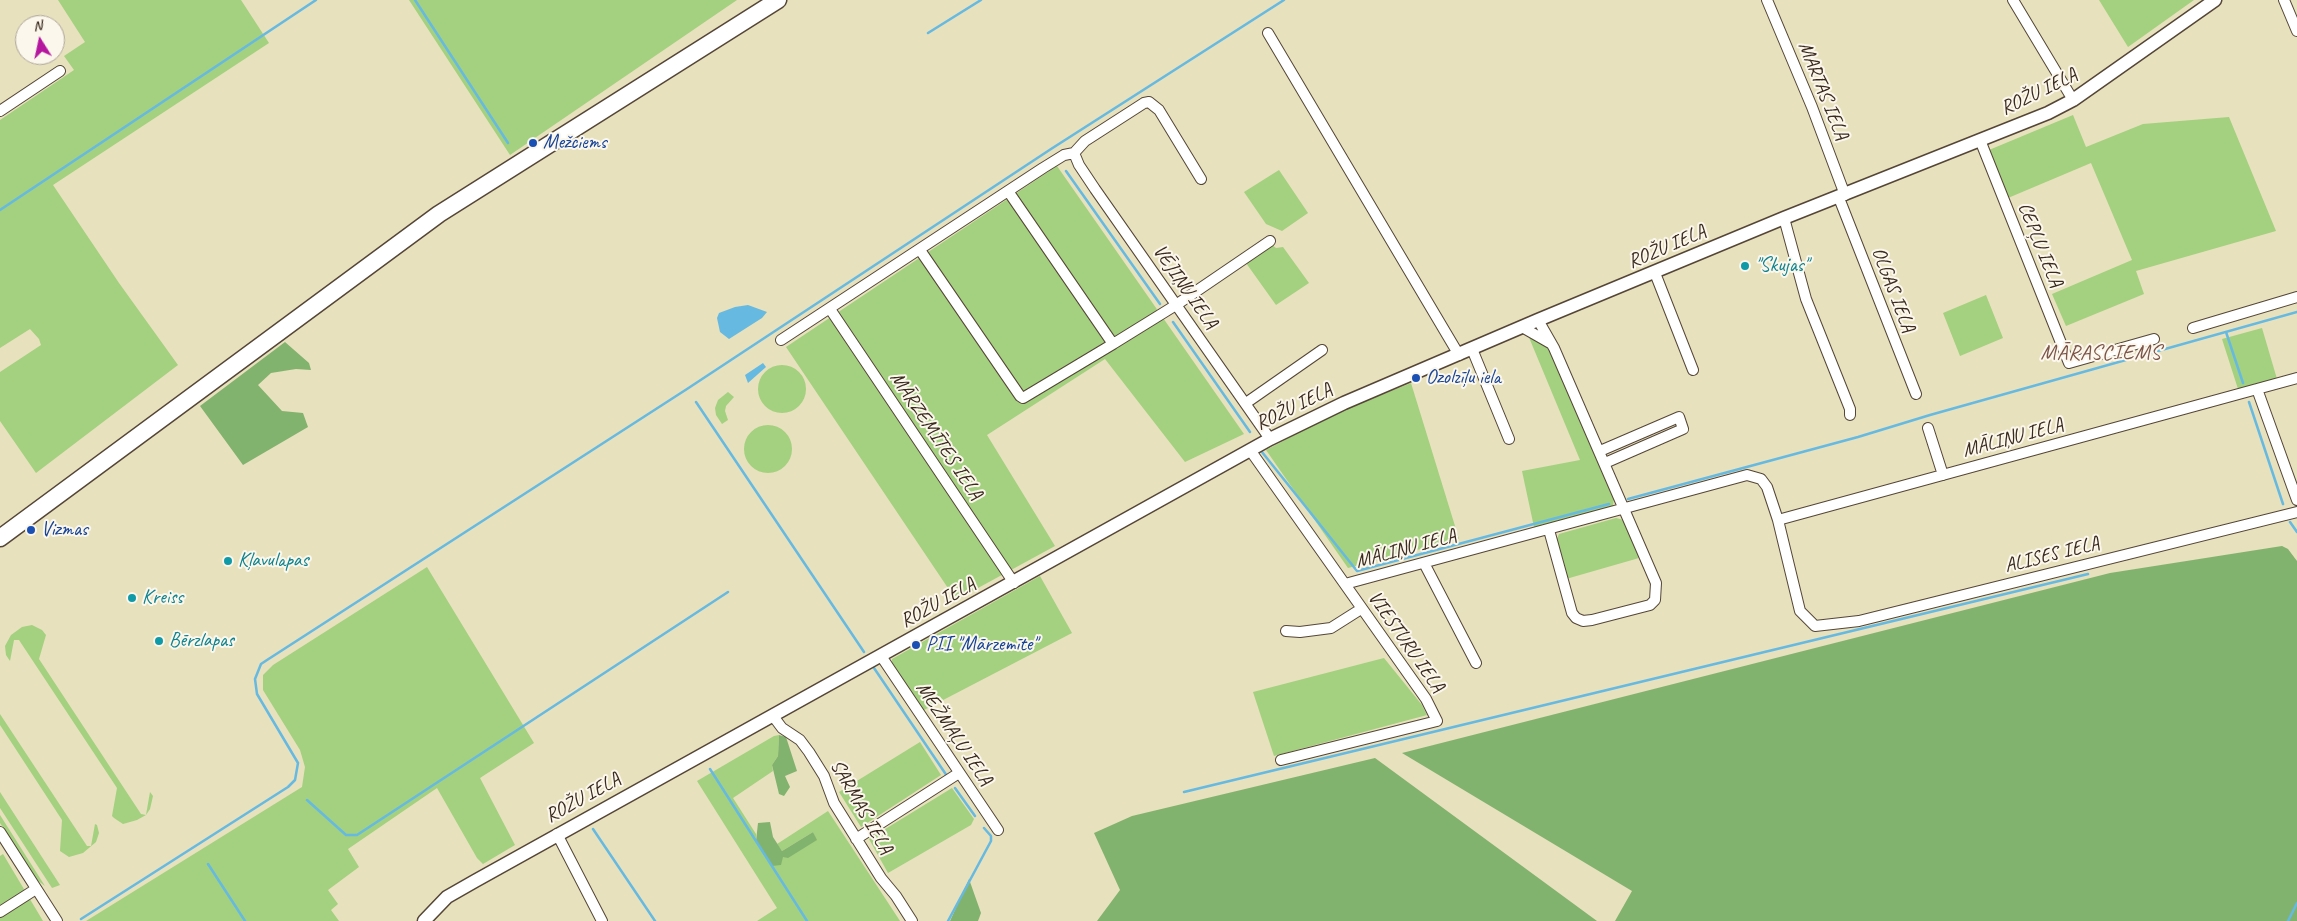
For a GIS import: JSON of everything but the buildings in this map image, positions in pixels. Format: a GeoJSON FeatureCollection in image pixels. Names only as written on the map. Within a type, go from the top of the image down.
{"type":"FeatureCollection","features":[{"type":"Feature","properties":{"kind":"main road"},"geometry":{"type":"LineString","coordinates":[[0,538],[439,214],[778,0]]}},
{"type":"Feature","properties":{"kind":"street","name":"MARTAS IELA"},"geometry":{"type":"LineString","coordinates":[[1767,0],[1812,107],[1842,196]]}},
{"type":"Feature","properties":{"kind":"street"},"geometry":{"type":"LineString","coordinates":[[2013,0],[2073,100]]}},
{"type":"Feature","properties":{"kind":"street","name":"ROŽU IELA"},"geometry":{"type":"LineString","coordinates":[[424,921],[447,897],[557,834],[1270,439],[1344,404],[1538,320],[1784,218],[2048,113],[2073,100],[2215,0]]}},
{"type":"Feature","properties":{"kind":"street"},"geometry":{"type":"LineString","coordinates":[[2284,0],[2297,31]]}},
{"type":"Feature","properties":{"kind":"street"},"geometry":{"type":"LineString","coordinates":[[1268,33],[1459,355]]}},
{"type":"Feature","properties":{"kind":"street"},"geometry":{"type":"LineString","coordinates":[[0,111],[60,71]]}},
{"type":"Feature","properties":{"kind":"street"},"geometry":{"type":"LineString","coordinates":[[781,340],[1064,155],[1074,153],[1085,141],[1144,103],[1149,102],[1159,110],[1201,179]]}},
{"type":"Feature","properties":{"kind":"street","name":"CEPĻU IELA"},"geometry":{"type":"LineString","coordinates":[[1980,140],[2069,362],[2154,339]]}},
{"type":"Feature","properties":{"kind":"street","name":"VĒJIŅU IELA"},"geometry":{"type":"LineString","coordinates":[[1074,153],[1079,165],[1270,439]]}},
{"type":"Feature","properties":{"kind":"street"},"geometry":{"type":"LineString","coordinates":[[1008,191],[1113,344]]}},
{"type":"Feature","properties":{"kind":"street","name":"OLGAS IELA"},"geometry":{"type":"LineString","coordinates":[[1842,196],[1916,394]]}},
{"type":"Feature","properties":{"kind":"street"},"geometry":{"type":"LineString","coordinates":[[1784,218],[1806,299],[1850,415]]}},
{"type":"Feature","properties":{"kind":"street"},"geometry":{"type":"LineString","coordinates":[[920,250],[1023,398],[1176,305],[1270,241]]}},
{"type":"Feature","properties":{"kind":"street"},"geometry":{"type":"LineString","coordinates":[[1655,272],[1693,370]]}},
{"type":"Feature","properties":{"kind":"street"},"geometry":{"type":"LineString","coordinates":[[2193,328],[2297,297]]}},
{"type":"Feature","properties":{"kind":"street","name":"MĀRZEMĪTES IELA"},"geometry":{"type":"LineString","coordinates":[[830,309],[1014,582]]}},
{"type":"Feature","properties":{"kind":"street"},"geometry":{"type":"LineString","coordinates":[[1538,320],[1551,343],[1600,451],[1656,583],[1655,600],[1650,606],[1592,620],[1583,621],[1576,618],[1572,614],[1549,530]]}},
{"type":"Feature","properties":{"kind":"street"},"geometry":{"type":"LineString","coordinates":[[1522,327],[1551,343]]}},
{"type":"Feature","properties":{"kind":"street"},"geometry":{"type":"LineString","coordinates":[[1472,349],[1509,439]]}},
{"type":"Feature","properties":{"kind":"street"},"geometry":{"type":"LineString","coordinates":[[1246,403],[1322,350]]}},
{"type":"Feature","properties":{"kind":"street","name":"MĀLIŅU IELA"},"geometry":{"type":"LineString","coordinates":[[1250,450],[1345,584],[1624,510],[1747,475],[1761,479],[1767,487],[1778,520],[2297,378]]}},
{"type":"Feature","properties":{"kind":"street"},"geometry":{"type":"LineString","coordinates":[[2257,389],[2297,500]]}},
{"type":"Feature","properties":{"kind":"street"},"geometry":{"type":"LineString","coordinates":[[1600,451],[1679,418],[1683,429],[1604,463]]}},
{"type":"Feature","properties":{"kind":"street"},"geometry":{"type":"LineString","coordinates":[[1928,428],[1943,475]]}},
{"type":"Feature","properties":{"kind":"street","name":"ALISES IELA"},"geometry":{"type":"LineString","coordinates":[[1778,520],[1800,611],[1815,626],[1859,621],[2297,512]]}},
{"type":"Feature","properties":{"kind":"street"},"geometry":{"type":"LineString","coordinates":[[1424,563],[1476,663]]}},
{"type":"Feature","properties":{"kind":"street","name":"VIESTURU IELA"},"geometry":{"type":"LineString","coordinates":[[1281,760],[1437,721],[1426,699],[1345,584]]}},
{"type":"Feature","properties":{"kind":"street"},"geometry":{"type":"LineString","coordinates":[[1286,631],[1300,632],[1331,628],[1361,609]]}},
{"type":"Feature","properties":{"kind":"street","name":"MEŽMAĻU IELA"},"geometry":{"type":"LineString","coordinates":[[881,656],[998,830]]}},
{"type":"Feature","properties":{"kind":"street","name":"SARMAS IELA"},"geometry":{"type":"LineString","coordinates":[[773,716],[782,728],[800,740],[809,752],[824,776],[834,803],[912,921]]}},
{"type":"Feature","properties":{"kind":"street"},"geometry":{"type":"LineString","coordinates":[[856,838],[959,773]]}},
{"type":"Feature","properties":{"kind":"street"},"geometry":{"type":"LineString","coordinates":[[0,832],[57,921]]}},
{"type":"Feature","properties":{"kind":"street"},"geometry":{"type":"LineString","coordinates":[[557,834],[602,921]]}},
{"type":"Feature","properties":{"kind":"street"},"geometry":{"type":"LineString","coordinates":[[0,912],[36,889]]}},
{"type":"Feature","properties":{"kind":"green space"},"geometry":{"type":"Polygon","coordinates":[[[58,0],[241,0],[269,43],[53,185],[119,283],[178,365],[36,473],[0,421],[0,372],[41,345],[39,339],[30,329],[0,348],[0,120],[74,70],[65,55],[85,42],[58,0]]]}},
{"type":"Feature","properties":{"kind":"green space"},"geometry":{"type":"Polygon","coordinates":[[[409,0],[737,0],[510,155],[409,0]]]}},
{"type":"Feature","properties":{"kind":"green space"},"geometry":{"type":"Polygon","coordinates":[[[2099,0],[2194,0],[2128,47],[2099,0]]]}},
{"type":"Feature","properties":{"kind":"green space"},"geometry":{"type":"Polygon","coordinates":[[[2073,115],[2086,147],[2143,124],[2229,117],[2276,231],[2136,271],[2144,294],[2066,326],[2052,294],[2132,260],[2091,163],[2008,198],[1989,150],[2073,115]]]}},
{"type":"Feature","properties":{"kind":"green space"},"geometry":{"type":"Polygon","coordinates":[[[1057,166],[1244,434],[1185,462],[1105,359],[987,435],[1055,546],[956,600],[786,347],[1057,166]]]}},
{"type":"Feature","properties":{"kind":"green space"},"geometry":{"type":"Polygon","coordinates":[[[1279,170],[1308,213],[1282,231],[1266,224],[1244,192],[1279,170]]]}},
{"type":"Feature","properties":{"kind":"green space"},"geometry":{"type":"Polygon","coordinates":[[[1272,245],[1276,248],[1283,247],[1309,283],[1276,305],[1246,263],[1272,245]]]}},
{"type":"Feature","properties":{"kind":"green space"},"geometry":{"type":"Polygon","coordinates":[[[1986,295],[2003,338],[1960,356],[1943,313],[1986,295]]]}},
{"type":"Feature","properties":{"kind":"green space"},"geometry":{"type":"Polygon","coordinates":[[[2262,328],[2277,379],[2238,389],[2222,339],[2262,328]]]}},
{"type":"Feature","properties":{"kind":"green space"},"geometry":{"type":"Polygon","coordinates":[[[1531,334],[1550,350],[1614,498],[1613,506],[1534,527],[1522,471],[1580,460],[1528,335],[1531,334]]]}},
{"type":"Feature","properties":{"kind":"green space"},"geometry":{"type":"Polygon","coordinates":[[[285,342],[309,363],[311,370],[296,369],[271,373],[258,385],[282,411],[303,413],[308,427],[243,465],[200,406],[285,342]]]}},
{"type":"Feature","properties":{"kind":"green space"},"geometry":{"type":"Polygon","coordinates":[[[782,365],[791,367],[799,372],[804,380],[806,389],[804,398],[799,406],[791,411],[782,413],[773,411],[765,406],[760,398],[758,389],[760,380],[765,372],[773,367],[782,365]]]}},
{"type":"Feature","properties":{"kind":"green space"},"geometry":{"type":"Polygon","coordinates":[[[1411,383],[1459,539],[1348,568],[1266,450],[1339,412],[1411,383]]]}},
{"type":"Feature","properties":{"kind":"green space"},"geometry":{"type":"Polygon","coordinates":[[[728,392],[734,397],[726,406],[725,411],[728,420],[722,424],[716,415],[715,408],[718,400],[728,392]]]}},
{"type":"Feature","properties":{"kind":"green space"},"geometry":{"type":"Polygon","coordinates":[[[768,425],[777,427],[785,432],[790,440],[792,449],[790,458],[785,466],[777,471],[768,473],[759,471],[751,466],[746,458],[744,449],[746,440],[751,432],[759,427],[768,425]]]}},
{"type":"Feature","properties":{"kind":"green space"},"geometry":{"type":"Polygon","coordinates":[[[1616,518],[1624,520],[1639,558],[1566,579],[1556,541],[1559,534],[1616,518]]]}},
{"type":"Feature","properties":{"kind":"green space"},"geometry":{"type":"Polygon","coordinates":[[[2282,546],[2288,549],[2297,561],[2297,921],[1615,921],[1632,891],[1402,753],[2110,573],[2282,546]]]}},
{"type":"Feature","properties":{"kind":"green space"},"geometry":{"type":"Polygon","coordinates":[[[427,567],[534,743],[480,778],[515,845],[483,864],[477,858],[437,788],[348,849],[359,867],[328,890],[338,904],[331,910],[339,921],[86,921],[302,787],[305,767],[300,750],[263,690],[263,675],[273,665],[427,567]]]}},
{"type":"Feature","properties":{"kind":"green space"},"geometry":{"type":"Polygon","coordinates":[[[1040,576],[1072,633],[922,711],[892,667],[892,659],[1040,576]]]}},
{"type":"Feature","properties":{"kind":"green space"},"geometry":{"type":"Polygon","coordinates":[[[32,625],[42,630],[46,635],[39,659],[141,814],[146,815],[123,824],[112,816],[117,788],[19,640],[14,640],[10,661],[6,655],[5,646],[11,635],[22,627],[32,625]]]}},
{"type":"Feature","properties":{"kind":"green space"},"geometry":{"type":"Polygon","coordinates":[[[1384,658],[1422,705],[1427,715],[1274,756],[1253,692],[1384,658]]]}},
{"type":"Feature","properties":{"kind":"green space"},"geometry":{"type":"Polygon","coordinates":[[[0,714],[87,846],[91,846],[95,824],[97,825],[99,833],[96,842],[83,853],[69,857],[60,851],[62,820],[0,725],[0,714]]]}},
{"type":"Feature","properties":{"kind":"green space"},"geometry":{"type":"Polygon","coordinates":[[[779,735],[778,756],[772,765],[773,771],[733,798],[756,834],[756,841],[783,857],[816,840],[813,832],[782,851],[777,844],[828,811],[900,921],[757,921],[777,908],[697,781],[774,736],[779,735]]]}},
{"type":"Feature","properties":{"kind":"green space"},"geometry":{"type":"Polygon","coordinates":[[[779,735],[786,737],[797,771],[785,776],[790,787],[784,796],[779,794],[772,765],[778,756],[779,735]]]}},
{"type":"Feature","properties":{"kind":"green space"},"geometry":{"type":"Polygon","coordinates":[[[920,742],[941,775],[861,827],[839,792],[920,742]]]}},
{"type":"Feature","properties":{"kind":"green space"},"geometry":{"type":"Polygon","coordinates":[[[1375,758],[1597,921],[1097,921],[1120,890],[1094,833],[1132,816],[1375,758]]]}},
{"type":"Feature","properties":{"kind":"green space"},"geometry":{"type":"Polygon","coordinates":[[[952,788],[974,819],[971,825],[888,873],[869,839],[952,788]]]}},
{"type":"Feature","properties":{"kind":"green space"},"geometry":{"type":"Polygon","coordinates":[[[0,792],[60,885],[52,888],[0,808],[0,792]]]}},
{"type":"Feature","properties":{"kind":"green space"},"geometry":{"type":"Polygon","coordinates":[[[150,792],[153,796],[150,809],[146,815],[150,792]]]}},
{"type":"Feature","properties":{"kind":"green space"},"geometry":{"type":"Polygon","coordinates":[[[0,815],[45,886],[37,880],[0,823],[0,815]]]}},
{"type":"Feature","properties":{"kind":"green space"},"geometry":{"type":"Polygon","coordinates":[[[770,822],[773,837],[782,851],[813,832],[817,840],[788,858],[783,857],[781,865],[772,866],[756,841],[758,823],[770,822]]]}},
{"type":"Feature","properties":{"kind":"green space"},"geometry":{"type":"Polygon","coordinates":[[[3,854],[43,921],[0,921],[0,856],[3,854]]]}},
{"type":"Feature","properties":{"kind":"green space"},"geometry":{"type":"Polygon","coordinates":[[[969,879],[981,913],[978,921],[950,921],[969,879]]]}},
{"type":"Feature","properties":{"kind":"water"},"geometry":{"type":"Polygon","coordinates":[[[748,305],[767,312],[762,318],[729,339],[720,332],[717,318],[719,313],[735,307],[748,305]]]}},
{"type":"Feature","properties":{"kind":"water"},"geometry":{"type":"Polygon","coordinates":[[[763,363],[766,367],[748,383],[745,375],[763,363]]]}},
{"type":"Feature","properties":{"kind":"waterway"},"geometry":{"type":"LineString","coordinates":[[0,210],[316,0]]}},
{"type":"Feature","properties":{"kind":"waterway"},"geometry":{"type":"LineString","coordinates":[[415,0],[508,143]]}},
{"type":"Feature","properties":{"kind":"waterway"},"geometry":{"type":"LineString","coordinates":[[928,33],[981,0]]}},
{"type":"Feature","properties":{"kind":"waterway"},"geometry":{"type":"LineString","coordinates":[[81,919],[288,787],[295,780],[298,763],[257,694],[255,679],[261,664],[687,389],[1051,149],[1284,0]]}},
{"type":"Feature","properties":{"kind":"waterway"},"geometry":{"type":"LineString","coordinates":[[1066,171],[1160,304]]}},
{"type":"Feature","properties":{"kind":"waterway"},"geometry":{"type":"LineString","coordinates":[[1628,499],[1858,437],[2297,312]]}},
{"type":"Feature","properties":{"kind":"waterway"},"geometry":{"type":"LineString","coordinates":[[1173,322],[1250,432]]}},
{"type":"Feature","properties":{"kind":"waterway"},"geometry":{"type":"LineString","coordinates":[[2226,332],[2243,383]]}},
{"type":"Feature","properties":{"kind":"waterway"},"geometry":{"type":"LineString","coordinates":[[696,402],[864,652]]}},
{"type":"Feature","properties":{"kind":"waterway"},"geometry":{"type":"LineString","coordinates":[[2249,402],[2283,504]]}},
{"type":"Feature","properties":{"kind":"waterway"},"geometry":{"type":"LineString","coordinates":[[1262,452],[1357,571],[1609,504]]}},
{"type":"Feature","properties":{"kind":"waterway"},"geometry":{"type":"LineString","coordinates":[[2290,522],[2297,532]]}},
{"type":"Feature","properties":{"kind":"waterway"},"geometry":{"type":"LineString","coordinates":[[1184,792],[2088,574]]}},
{"type":"Feature","properties":{"kind":"waterway"},"geometry":{"type":"LineString","coordinates":[[307,800],[346,835],[357,835],[728,592]]}},
{"type":"Feature","properties":{"kind":"waterway"},"geometry":{"type":"LineString","coordinates":[[874,668],[947,776]]}},
{"type":"Feature","properties":{"kind":"waterway"},"geometry":{"type":"LineString","coordinates":[[710,769],[807,921]]}},
{"type":"Feature","properties":{"kind":"waterway"},"geometry":{"type":"LineString","coordinates":[[955,788],[975,816]]}},
{"type":"Feature","properties":{"kind":"waterway"},"geometry":{"type":"LineString","coordinates":[[948,921],[991,841],[991,836],[984,828]]}},
{"type":"Feature","properties":{"kind":"waterway"},"geometry":{"type":"LineString","coordinates":[[593,829],[655,921]]}},
{"type":"Feature","properties":{"kind":"waterway"},"geometry":{"type":"LineString","coordinates":[[208,864],[245,921]]}},
{"type":"Feature","properties":{"kind":"waterway"},"geometry":{"type":"LineString","coordinates":[[2288,921],[2297,903]]}},
{"type":"Feature","properties":{"kind":"place","name":"Mežciems"},"geometry":{"type":"Point","coordinates":[533,143]}},
{"type":"Feature","properties":{"kind":"place","name":"\"Skujas\""},"geometry":{"type":"Point","coordinates":[1745,266]}},
{"type":"Feature","properties":{"kind":"place","name":"Ozolzīļu iela"},"geometry":{"type":"Point","coordinates":[1416,378]}},
{"type":"Feature","properties":{"kind":"place","name":"Vizmas"},"geometry":{"type":"Point","coordinates":[31,530]}},
{"type":"Feature","properties":{"kind":"place","name":"Kļavulapas"},"geometry":{"type":"Point","coordinates":[228,561]}},
{"type":"Feature","properties":{"kind":"place","name":"Kreiss"},"geometry":{"type":"Point","coordinates":[132,598]}},
{"type":"Feature","properties":{"kind":"place","name":"Bērzlapas"},"geometry":{"type":"Point","coordinates":[159,641]}},
{"type":"Feature","properties":{"kind":"place","name":"PII \"Mārzemīte\""},"geometry":{"type":"Point","coordinates":[916,645]}},
{"type":"Feature","properties":{"kind":"district","name":"MĀRASCIEMS"},"geometry":{"type":"Point","coordinates":[2101,353]}}]}
